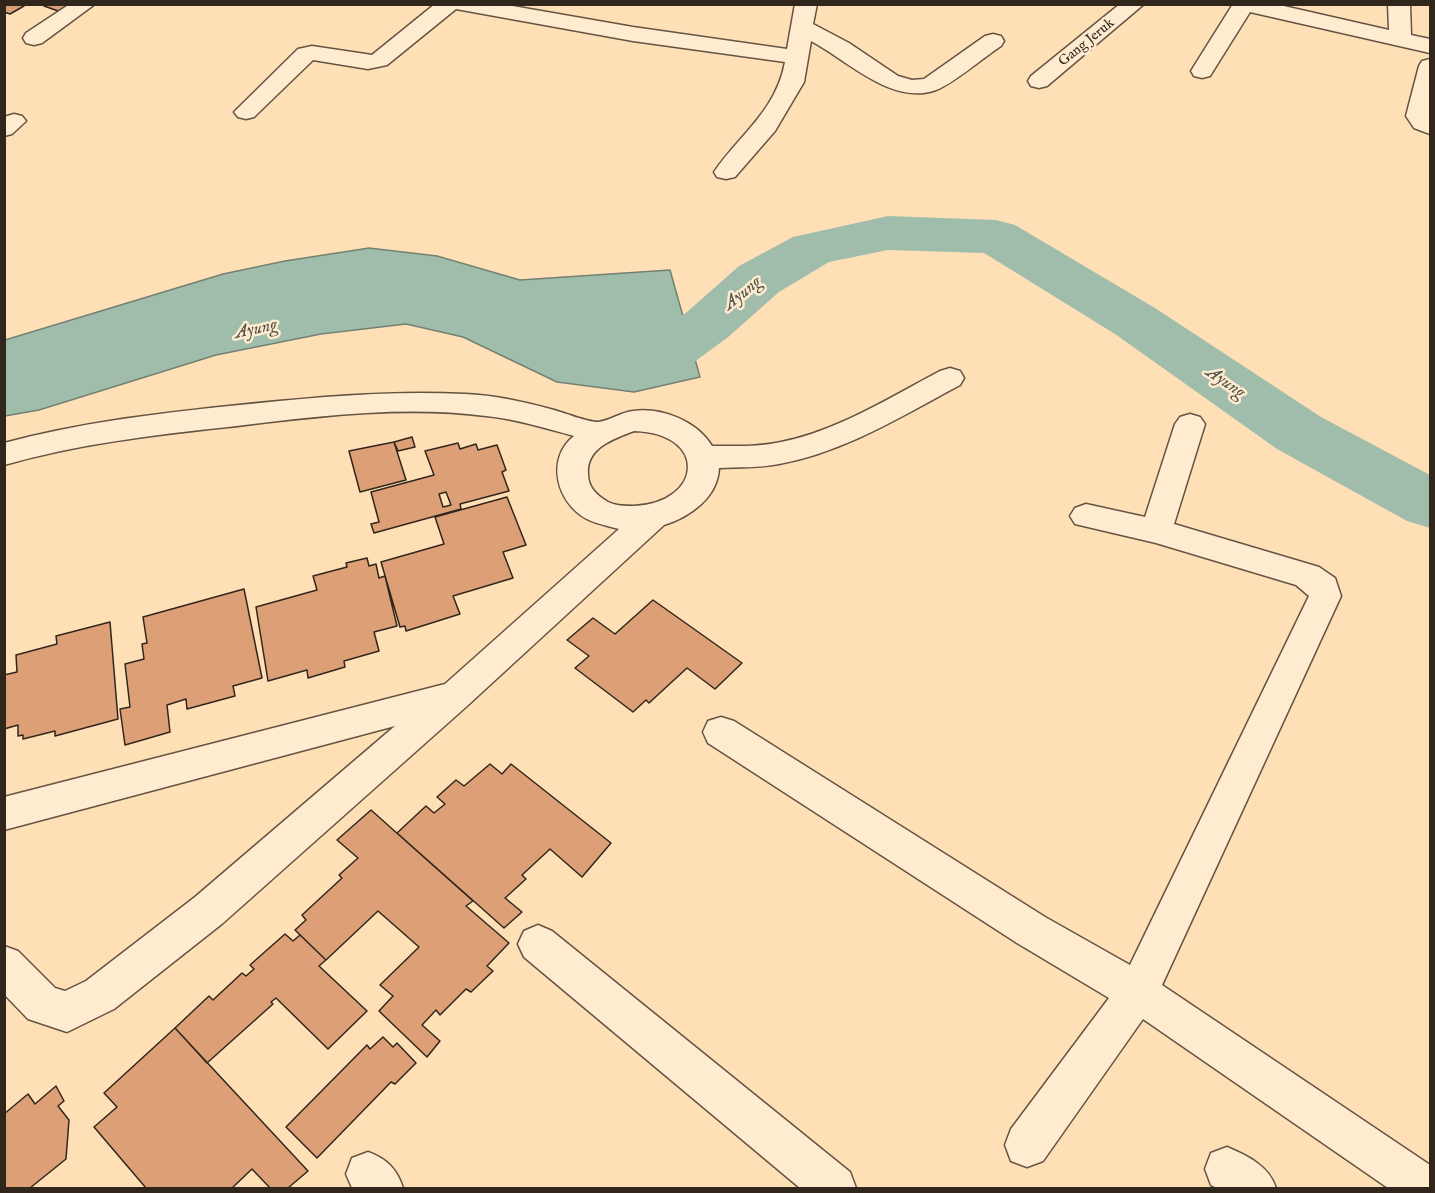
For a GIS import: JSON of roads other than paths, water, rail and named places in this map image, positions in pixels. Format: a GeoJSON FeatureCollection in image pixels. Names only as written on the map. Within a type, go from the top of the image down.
{"type":"FeatureCollection","features":[{"type":"Feature","properties":{"kind":"street"},"geometry":{"type":"LineString","coordinates":[[34,38],[85,4]]}},
{"type":"Feature","properties":{"kind":"street"},"geometry":{"type":"LineString","coordinates":[[246,112],[306,54],[312,52],[368,62],[380,60],[449,4]]}},
{"type":"Feature","properties":{"kind":"street"},"geometry":{"type":"LineString","coordinates":[[461,4],[633,34],[796,57]]}},
{"type":"Feature","properties":{"kind":"street"},"geometry":{"type":"LineString","coordinates":[[726,172],[767,126],[793,82],[796,57],[804,28],[806,4]]}},
{"type":"Feature","properties":{"kind":"street","name":"Gang Jeruk"},"geometry":{"type":"LineString","coordinates":[[1039,81],[1134,4]]}},
{"type":"Feature","properties":{"kind":"street"},"geometry":{"type":"LineString","coordinates":[[1202,71],[1244,4],[1431,46]]}},
{"type":"Feature","properties":{"kind":"street"},"geometry":{"type":"LineString","coordinates":[[1399,4],[1400,40]]}},
{"type":"Feature","properties":{"kind":"street"},"geometry":{"type":"LineString","coordinates":[[804,28],[841,48],[890,81],[912,87],[930,85],[993,41]]}},
{"type":"Feature","properties":{"kind":"street"},"geometry":{"type":"LineString","coordinates":[[1431,66],[1418,116],[1422,123],[1431,127]]}},
{"type":"Feature","properties":{"kind":"street"},"geometry":{"type":"LineString","coordinates":[[702,457],[756,456],[780,453],[817,443],[852,429],[950,378]]}},
{"type":"Feature","properties":{"kind":"street"},"geometry":{"type":"LineString","coordinates":[[4,454],[114,430],[293,409],[403,403],[469,404],[506,408],[597,432]]}},
{"type":"Feature","properties":{"kind":"street"},"geometry":{"type":"LineString","coordinates":[[632,421],[668,426],[684,433],[696,444],[702,457],[704,475],[694,493],[677,508],[653,517],[632,519],[612,516],[594,509],[580,498],[572,485],[570,471],[573,456],[583,443],[597,432],[613,425],[632,421]]}},
{"type":"Feature","properties":{"kind":"street"},"geometry":{"type":"LineString","coordinates":[[1156,531],[1190,424]]}},
{"type":"Feature","properties":{"kind":"street"},"geometry":{"type":"LineString","coordinates":[[1028,1145],[1138,993],[1325,596],[1323,587],[1307,576],[1156,531],[1086,516]]}},
{"type":"Feature","properties":{"kind":"street"},"geometry":{"type":"LineString","coordinates":[[4,965],[43,1005],[67,1012],[100,995],[209,910],[455,696],[653,517]]}},
{"type":"Feature","properties":{"kind":"street"},"geometry":{"type":"LineString","coordinates":[[4,814],[455,696]]}},
{"type":"Feature","properties":{"kind":"street"},"geometry":{"type":"LineString","coordinates":[[721,732],[1031,930],[1138,993],[1426,1188]]}},
{"type":"Feature","properties":{"kind":"street"},"geometry":{"type":"LineString","coordinates":[[538,944],[834,1188]]}},
{"type":"Feature","properties":{"kind":"water"},"geometry":{"type":"Polygon","coordinates":[[[369,248],[437,256],[520,280],[670,270],[700,377],[634,392],[557,382],[463,337],[406,324],[321,334],[216,355],[39,410],[5,416],[5,340],[223,274],[285,261],[369,248]]]}},
{"type":"Feature","properties":{"kind":"waterway","name":"Ayung"},"geometry":{"type":"LineString","coordinates":[[604,362],[647,367],[707,325],[759,279],[812,249],[888,233],[996,237],[1135,321],[1299,433],[1430,504]]}}]}
